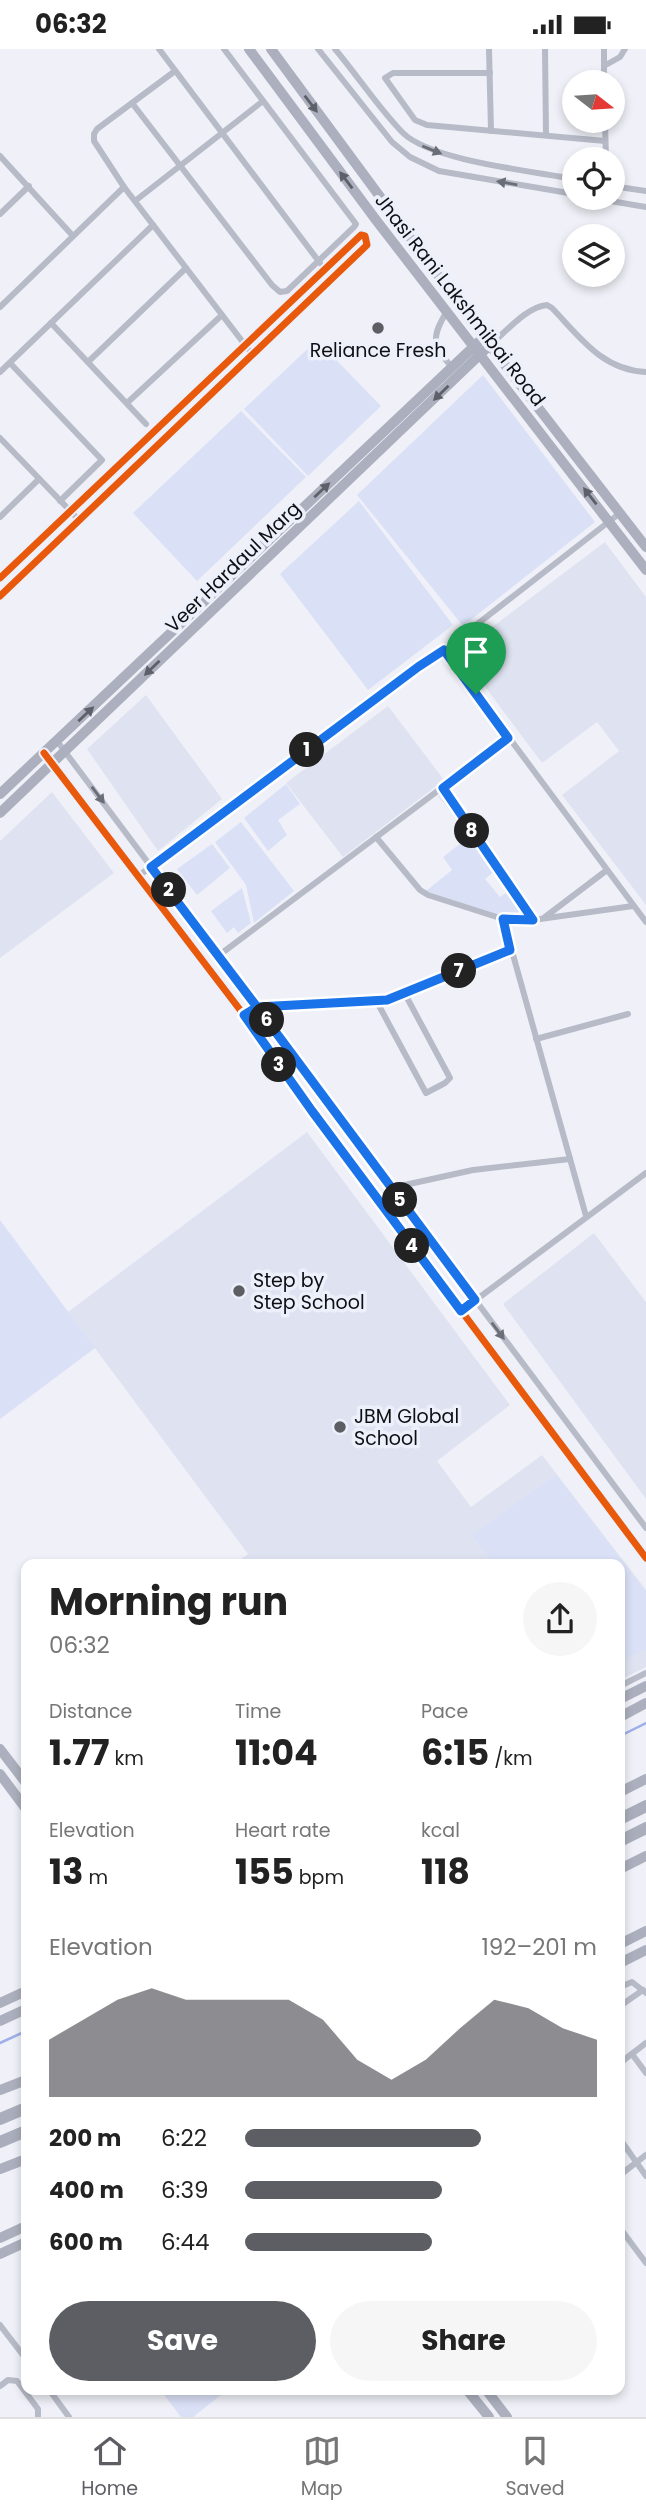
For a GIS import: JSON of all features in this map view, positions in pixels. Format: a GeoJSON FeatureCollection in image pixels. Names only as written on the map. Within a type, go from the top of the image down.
{"type":"FeatureCollection","features":[{"type":"Feature","properties":{"kind":"highway"},"geometry":{"type":"LineString","coordinates":[[625,1817],[641,1809],[646,1800]]}},
{"type":"Feature","properties":{"kind":"highway"},"geometry":{"type":"LineString","coordinates":[[625,1838],[646,1828]]}},
{"type":"Feature","properties":{"kind":"highway"},"geometry":{"type":"LineString","coordinates":[[0,2119],[21,2110]]}},
{"type":"Feature","properties":{"kind":"highway"},"geometry":{"type":"LineString","coordinates":[[0,2142],[21,2133]]}},
{"type":"Feature","properties":{"kind":"street"},"geometry":{"type":"LineString","coordinates":[[159,49],[325,269]]}},
{"type":"Feature","properties":{"kind":"street"},"geometry":{"type":"LineString","coordinates":[[132,103],[276,290],[286,291],[354,227],[355,221],[224,49]]}},
{"type":"Feature","properties":{"kind":"street","name":"Jhasi Rani Lakshmibai Road"},"geometry":{"type":"LineString","coordinates":[[249,49],[646,570]]}},
{"type":"Feature","properties":{"kind":"street","name":"Jhasi Rani Lakshmibai Road"},"geometry":{"type":"LineString","coordinates":[[271,49],[487,341],[646,547]]}},
{"type":"Feature","properties":{"kind":"street"},"geometry":{"type":"LineString","coordinates":[[318,49],[391,142],[410,157],[439,171],[562,192]]}},
{"type":"Feature","properties":{"kind":"street"},"geometry":{"type":"LineString","coordinates":[[335,49],[404,134],[419,145],[441,154],[562,177]]}},
{"type":"Feature","properties":{"kind":"street"},"geometry":{"type":"LineString","coordinates":[[489,49],[491,131]]}},
{"type":"Feature","properties":{"kind":"street"},"geometry":{"type":"LineString","coordinates":[[545,49],[546,135]]}},
{"type":"Feature","properties":{"kind":"street"},"geometry":{"type":"LineString","coordinates":[[604,49],[604,70]]}},
{"type":"Feature","properties":{"kind":"street"},"geometry":{"type":"LineString","coordinates":[[604,66],[620,57],[625,49]]}},
{"type":"Feature","properties":{"kind":"street"},"geometry":{"type":"LineString","coordinates":[[175,71],[97,129],[94,134],[97,148],[253,354]]}},
{"type":"Feature","properties":{"kind":"street"},"geometry":{"type":"LineString","coordinates":[[489,73],[393,73],[386,78],[420,123],[606,141]]}},
{"type":"Feature","properties":{"kind":"street"},"geometry":{"type":"LineString","coordinates":[[135,201],[262,101]]}},
{"type":"Feature","properties":{"kind":"street"},"geometry":{"type":"LineString","coordinates":[[606,133],[606,147]]}},
{"type":"Feature","properties":{"kind":"street"},"geometry":{"type":"LineString","coordinates":[[0,156],[73,236]]}},
{"type":"Feature","properties":{"kind":"street"},"geometry":{"type":"LineString","coordinates":[[0,214],[29,186]]}},
{"type":"Feature","properties":{"kind":"street"},"geometry":{"type":"LineString","coordinates":[[0,307],[124,187]]}},
{"type":"Feature","properties":{"kind":"street"},"geometry":{"type":"LineString","coordinates":[[625,188],[646,191]]}},
{"type":"Feature","properties":{"kind":"street"},"geometry":{"type":"LineString","coordinates":[[625,203],[646,207]]}},
{"type":"Feature","properties":{"kind":"street"},"geometry":{"type":"LineString","coordinates":[[0,372],[153,225]]}},
{"type":"Feature","properties":{"kind":"street"},"geometry":{"type":"LineString","coordinates":[[0,578],[361,235],[365,236],[369,243],[367,245],[0,596]]}},
{"type":"Feature","properties":{"kind":"street"},"geometry":{"type":"LineString","coordinates":[[88,362],[186,268]]}},
{"type":"Feature","properties":{"kind":"street"},"geometry":{"type":"LineString","coordinates":[[487,341],[536,308],[547,305],[587,348],[604,360],[617,366],[646,372]]}},
{"type":"Feature","properties":{"kind":"street"},"geometry":{"type":"LineString","coordinates":[[447,311],[436,328],[435,338],[437,348],[452,367]]}},
{"type":"Feature","properties":{"kind":"street"},"geometry":{"type":"LineString","coordinates":[[127,403],[222,315]]}},
{"type":"Feature","properties":{"kind":"street"},"geometry":{"type":"LineString","coordinates":[[51,323],[146,423]]}},
{"type":"Feature","properties":{"kind":"street","name":"Veer Hardaul Marg"},"geometry":{"type":"LineString","coordinates":[[0,813],[487,341]]}},
{"type":"Feature","properties":{"kind":"street","name":"Veer Hardaul Marg"},"geometry":{"type":"LineString","coordinates":[[0,794],[452,367],[477,351]]}},
{"type":"Feature","properties":{"kind":"street"},"geometry":{"type":"LineString","coordinates":[[10,363],[102,460],[60,501]]}},
{"type":"Feature","properties":{"kind":"street"},"geometry":{"type":"LineString","coordinates":[[1,442],[79,520]]}},
{"type":"Feature","properties":{"kind":"street"},"geometry":{"type":"LineString","coordinates":[[0,517],[39,479]]}},
{"type":"Feature","properties":{"kind":"street"},"geometry":{"type":"LineString","coordinates":[[137,877],[444,650],[620,513]]}},
{"type":"Feature","properties":{"kind":"street"},"geometry":{"type":"LineString","coordinates":[[444,650],[646,922]]}},
{"type":"Feature","properties":{"kind":"street"},"geometry":{"type":"LineString","coordinates":[[218,956],[508,738]]}},
{"type":"Feature","properties":{"kind":"street"},"geometry":{"type":"LineString","coordinates":[[57,741],[646,1528]]}},
{"type":"Feature","properties":{"kind":"street"},"geometry":{"type":"LineString","coordinates":[[44,753],[244,1015],[312,1111],[646,1558]]}},
{"type":"Feature","properties":{"kind":"street"},"geometry":{"type":"LineString","coordinates":[[443,788],[533,920]]}},
{"type":"Feature","properties":{"kind":"street"},"geometry":{"type":"LineString","coordinates":[[376,837],[420,890],[503,919],[533,920],[633,906]]}},
{"type":"Feature","properties":{"kind":"street"},"geometry":{"type":"LineString","coordinates":[[544,918],[607,870]]}},
{"type":"Feature","properties":{"kind":"street"},"geometry":{"type":"LineString","coordinates":[[503,919],[586,1216]]}},
{"type":"Feature","properties":{"kind":"street"},"geometry":{"type":"LineString","coordinates":[[244,1015],[257,1007],[377,1002],[405,994],[510,950]]}},
{"type":"Feature","properties":{"kind":"street"},"geometry":{"type":"LineString","coordinates":[[377,1002],[426,1093],[450,1078],[405,994]]}},
{"type":"Feature","properties":{"kind":"street"},"geometry":{"type":"LineString","coordinates":[[536,1039],[628,1014]]}},
{"type":"Feature","properties":{"kind":"street"},"geometry":{"type":"LineString","coordinates":[[391,1188],[473,1170],[570,1159]]}},
{"type":"Feature","properties":{"kind":"street"},"geometry":{"type":"LineString","coordinates":[[461,1311],[646,1173]]}},
{"type":"Feature","properties":{"kind":"street"},"geometry":{"type":"LineString","coordinates":[[625,1684],[646,1673]]}},
{"type":"Feature","properties":{"kind":"street"},"geometry":{"type":"LineString","coordinates":[[625,1696],[646,1686]]}},
{"type":"Feature","properties":{"kind":"street"},"geometry":{"type":"LineString","coordinates":[[625,1714],[646,1703]]}},
{"type":"Feature","properties":{"kind":"street"},"geometry":{"type":"LineString","coordinates":[[0,1749],[21,1776]]}},
{"type":"Feature","properties":{"kind":"street"},"geometry":{"type":"LineString","coordinates":[[0,1774],[21,1802]]}},
{"type":"Feature","properties":{"kind":"street"},"geometry":{"type":"LineString","coordinates":[[625,1790],[646,1779]]}},
{"type":"Feature","properties":{"kind":"street"},"geometry":{"type":"LineString","coordinates":[[625,1866],[646,1856]]}},
{"type":"Feature","properties":{"kind":"street"},"geometry":{"type":"LineString","coordinates":[[625,1942],[646,1931]]}},
{"type":"Feature","properties":{"kind":"street"},"geometry":{"type":"LineString","coordinates":[[625,1960],[646,1950]]}},
{"type":"Feature","properties":{"kind":"street"},"geometry":{"type":"LineString","coordinates":[[625,1985],[632,1982],[644,1991],[625,2003]]}},
{"type":"Feature","properties":{"kind":"street"},"geometry":{"type":"LineString","coordinates":[[0,2003],[21,1993]]}},
{"type":"Feature","properties":{"kind":"street"},"geometry":{"type":"LineString","coordinates":[[0,2021],[21,2011]]}},
{"type":"Feature","properties":{"kind":"street"},"geometry":{"type":"LineString","coordinates":[[625,2059],[646,2043]]}},
{"type":"Feature","properties":{"kind":"street"},"geometry":{"type":"LineString","coordinates":[[632,2054],[646,2073]]}},
{"type":"Feature","properties":{"kind":"street"},"geometry":{"type":"LineString","coordinates":[[0,2090],[21,2082]]}},
{"type":"Feature","properties":{"kind":"street"},"geometry":{"type":"LineString","coordinates":[[625,2146],[646,2176]]}},
{"type":"Feature","properties":{"kind":"street"},"geometry":{"type":"LineString","coordinates":[[625,2171],[646,2155]]}},
{"type":"Feature","properties":{"kind":"street"},"geometry":{"type":"LineString","coordinates":[[0,2169],[21,2161]]}},
{"type":"Feature","properties":{"kind":"street"},"geometry":{"type":"LineString","coordinates":[[0,2238],[21,2228]]}},
{"type":"Feature","properties":{"kind":"street"},"geometry":{"type":"LineString","coordinates":[[625,2235],[646,2263]]}},
{"type":"Feature","properties":{"kind":"street"},"geometry":{"type":"LineString","coordinates":[[0,2254],[21,2244]]}},
{"type":"Feature","properties":{"kind":"street"},"geometry":{"type":"LineString","coordinates":[[0,2325],[21,2352]]}},
{"type":"Feature","properties":{"kind":"street"},"geometry":{"type":"LineString","coordinates":[[0,2386],[8,2380],[17,2381],[21,2386]]}},
{"type":"Feature","properties":{"kind":"street"},"geometry":{"type":"LineString","coordinates":[[28,2395],[38,2409],[38,2417]]}},
{"type":"Feature","properties":{"kind":"street"},"geometry":{"type":"LineString","coordinates":[[53,2395],[69,2417]]}},
{"type":"Feature","properties":{"kind":"street"},"geometry":{"type":"LineString","coordinates":[[471,2395],[489,2417]]}},
{"type":"Feature","properties":{"kind":"street"},"geometry":{"type":"LineString","coordinates":[[490,2395],[507,2417]]}},
{"type":"Feature","properties":{"kind":"shaded area"},"geometry":{"type":"Polygon","coordinates":[[[317,340],[381,406],[308,476],[244,409],[317,340]]]}},
{"type":"Feature","properties":{"kind":"shaded area"},"geometry":{"type":"Polygon","coordinates":[[[483,375],[595,522],[463,626],[357,495],[483,375]]]}},
{"type":"Feature","properties":{"kind":"shaded area"},"geometry":{"type":"Polygon","coordinates":[[[241,411],[306,477],[197,581],[133,513],[241,411]]]}},
{"type":"Feature","properties":{"kind":"shaded area"},"geometry":{"type":"Polygon","coordinates":[[[359,501],[453,625],[368,690],[280,574],[359,501]]]}},
{"type":"Feature","properties":{"kind":"shaded area"},"geometry":{"type":"Polygon","coordinates":[[[605,542],[646,597],[646,905],[562,795],[619,751],[597,722],[542,763],[459,652],[605,542]]]}},
{"type":"Feature","properties":{"kind":"shaded area"},"geometry":{"type":"Polygon","coordinates":[[[146,695],[222,799],[158,851],[87,749],[146,695]]]}},
{"type":"Feature","properties":{"kind":"shaded area"},"geometry":{"type":"Polygon","coordinates":[[[388,706],[444,780],[343,857],[286,783],[388,706]]]}},
{"type":"Feature","properties":{"kind":"shaded area"},"geometry":{"type":"Polygon","coordinates":[[[286,784],[300,804],[278,820],[287,835],[268,851],[244,818],[286,784]]]}},
{"type":"Feature","properties":{"kind":"shaded area"},"geometry":{"type":"Polygon","coordinates":[[[443,791],[496,870],[485,879],[500,897],[506,893],[503,887],[506,885],[529,918],[502,916],[426,891],[452,870],[443,857],[470,836],[438,796],[443,791]]]}},
{"type":"Feature","properties":{"kind":"shaded area"},"geometry":{"type":"Polygon","coordinates":[[[52,792],[114,873],[0,958],[0,841],[52,792]]]}},
{"type":"Feature","properties":{"kind":"shaded area"},"geometry":{"type":"Polygon","coordinates":[[[241,822],[294,891],[254,923],[246,885],[215,842],[241,822]]]}},
{"type":"Feature","properties":{"kind":"shaded area"},"geometry":{"type":"Polygon","coordinates":[[[212,844],[230,868],[197,895],[177,869],[212,844]]]}},
{"type":"Feature","properties":{"kind":"shaded area"},"geometry":{"type":"Polygon","coordinates":[[[242,888],[251,923],[238,933],[234,927],[227,933],[211,911],[242,888]]]}},
{"type":"Feature","properties":{"kind":"shaded area"},"geometry":{"type":"Polygon","coordinates":[[[307,1132],[510,1405],[437,1461],[471,1507],[542,1455],[622,1559],[241,1559],[248,1554],[68,1312],[307,1132]]]}},
{"type":"Feature","properties":{"kind":"shaded area"},"geometry":{"type":"Polygon","coordinates":[[[0,1220],[95,1348],[0,1419],[0,1220]]]}},
{"type":"Feature","properties":{"kind":"shaded area"},"geometry":{"type":"Polygon","coordinates":[[[594,1233],[646,1302],[646,1499],[503,1304],[594,1233]]]}},
{"type":"Feature","properties":{"kind":"shaded area"},"geometry":{"type":"Polygon","coordinates":[[[556,1475],[621,1559],[490,1559],[472,1535],[556,1475]]]}},
{"type":"Feature","properties":{"kind":"shaded area"},"geometry":{"type":"Polygon","coordinates":[[[625,1563],[646,1590],[646,1667],[625,1678],[625,1563]]]}},
{"type":"Feature","properties":{"kind":"shaded area"},"geometry":{"type":"Polygon","coordinates":[[[625,1565],[646,1592],[646,1649],[625,1659],[625,1565]]]}},
{"type":"Feature","properties":{"kind":"shaded area"},"geometry":{"type":"Polygon","coordinates":[[[164,2395],[221,2395],[193,2417],[181,2417],[164,2395]]]}},
{"type":"Feature","properties":{"kind":"waterway"},"geometry":{"type":"LineString","coordinates":[[625,1734],[646,1723]]}},
{"type":"Feature","properties":{"kind":"waterway"},"geometry":{"type":"LineString","coordinates":[[0,2043],[21,2033]]}},
{"type":"Feature","properties":{"kind":"cycle path"},"geometry":{"type":"LineString","coordinates":[[0,578],[361,235],[365,236],[367,245],[0,596]]}},
{"type":"Feature","properties":{"kind":"cycle path"},"geometry":{"type":"LineString","coordinates":[[44,753],[244,1015],[312,1111],[646,1558]]}},
{"type":"Feature","properties":{"kind":"place","name":"Reliance Fresh"},"geometry":{"type":"Point","coordinates":[378,328]}},
{"type":"Feature","properties":{"kind":"place","name":"Step by Step School"},"geometry":{"type":"Point","coordinates":[239,1291]}},
{"type":"Feature","properties":{"kind":"place","name":"JBM Global School"},"geometry":{"type":"Point","coordinates":[340,1427]}},
{"type":"Feature","properties":{"kind":"route"},"geometry":{"type":"LineString","coordinates":[[476,694],[444,650],[151,867],[257,1007],[244,1015],[461,1311],[475,1300],[257,1007],[377,1002],[397,997],[510,950],[503,919],[533,920],[443,788],[508,738],[476,694]]}}]}
